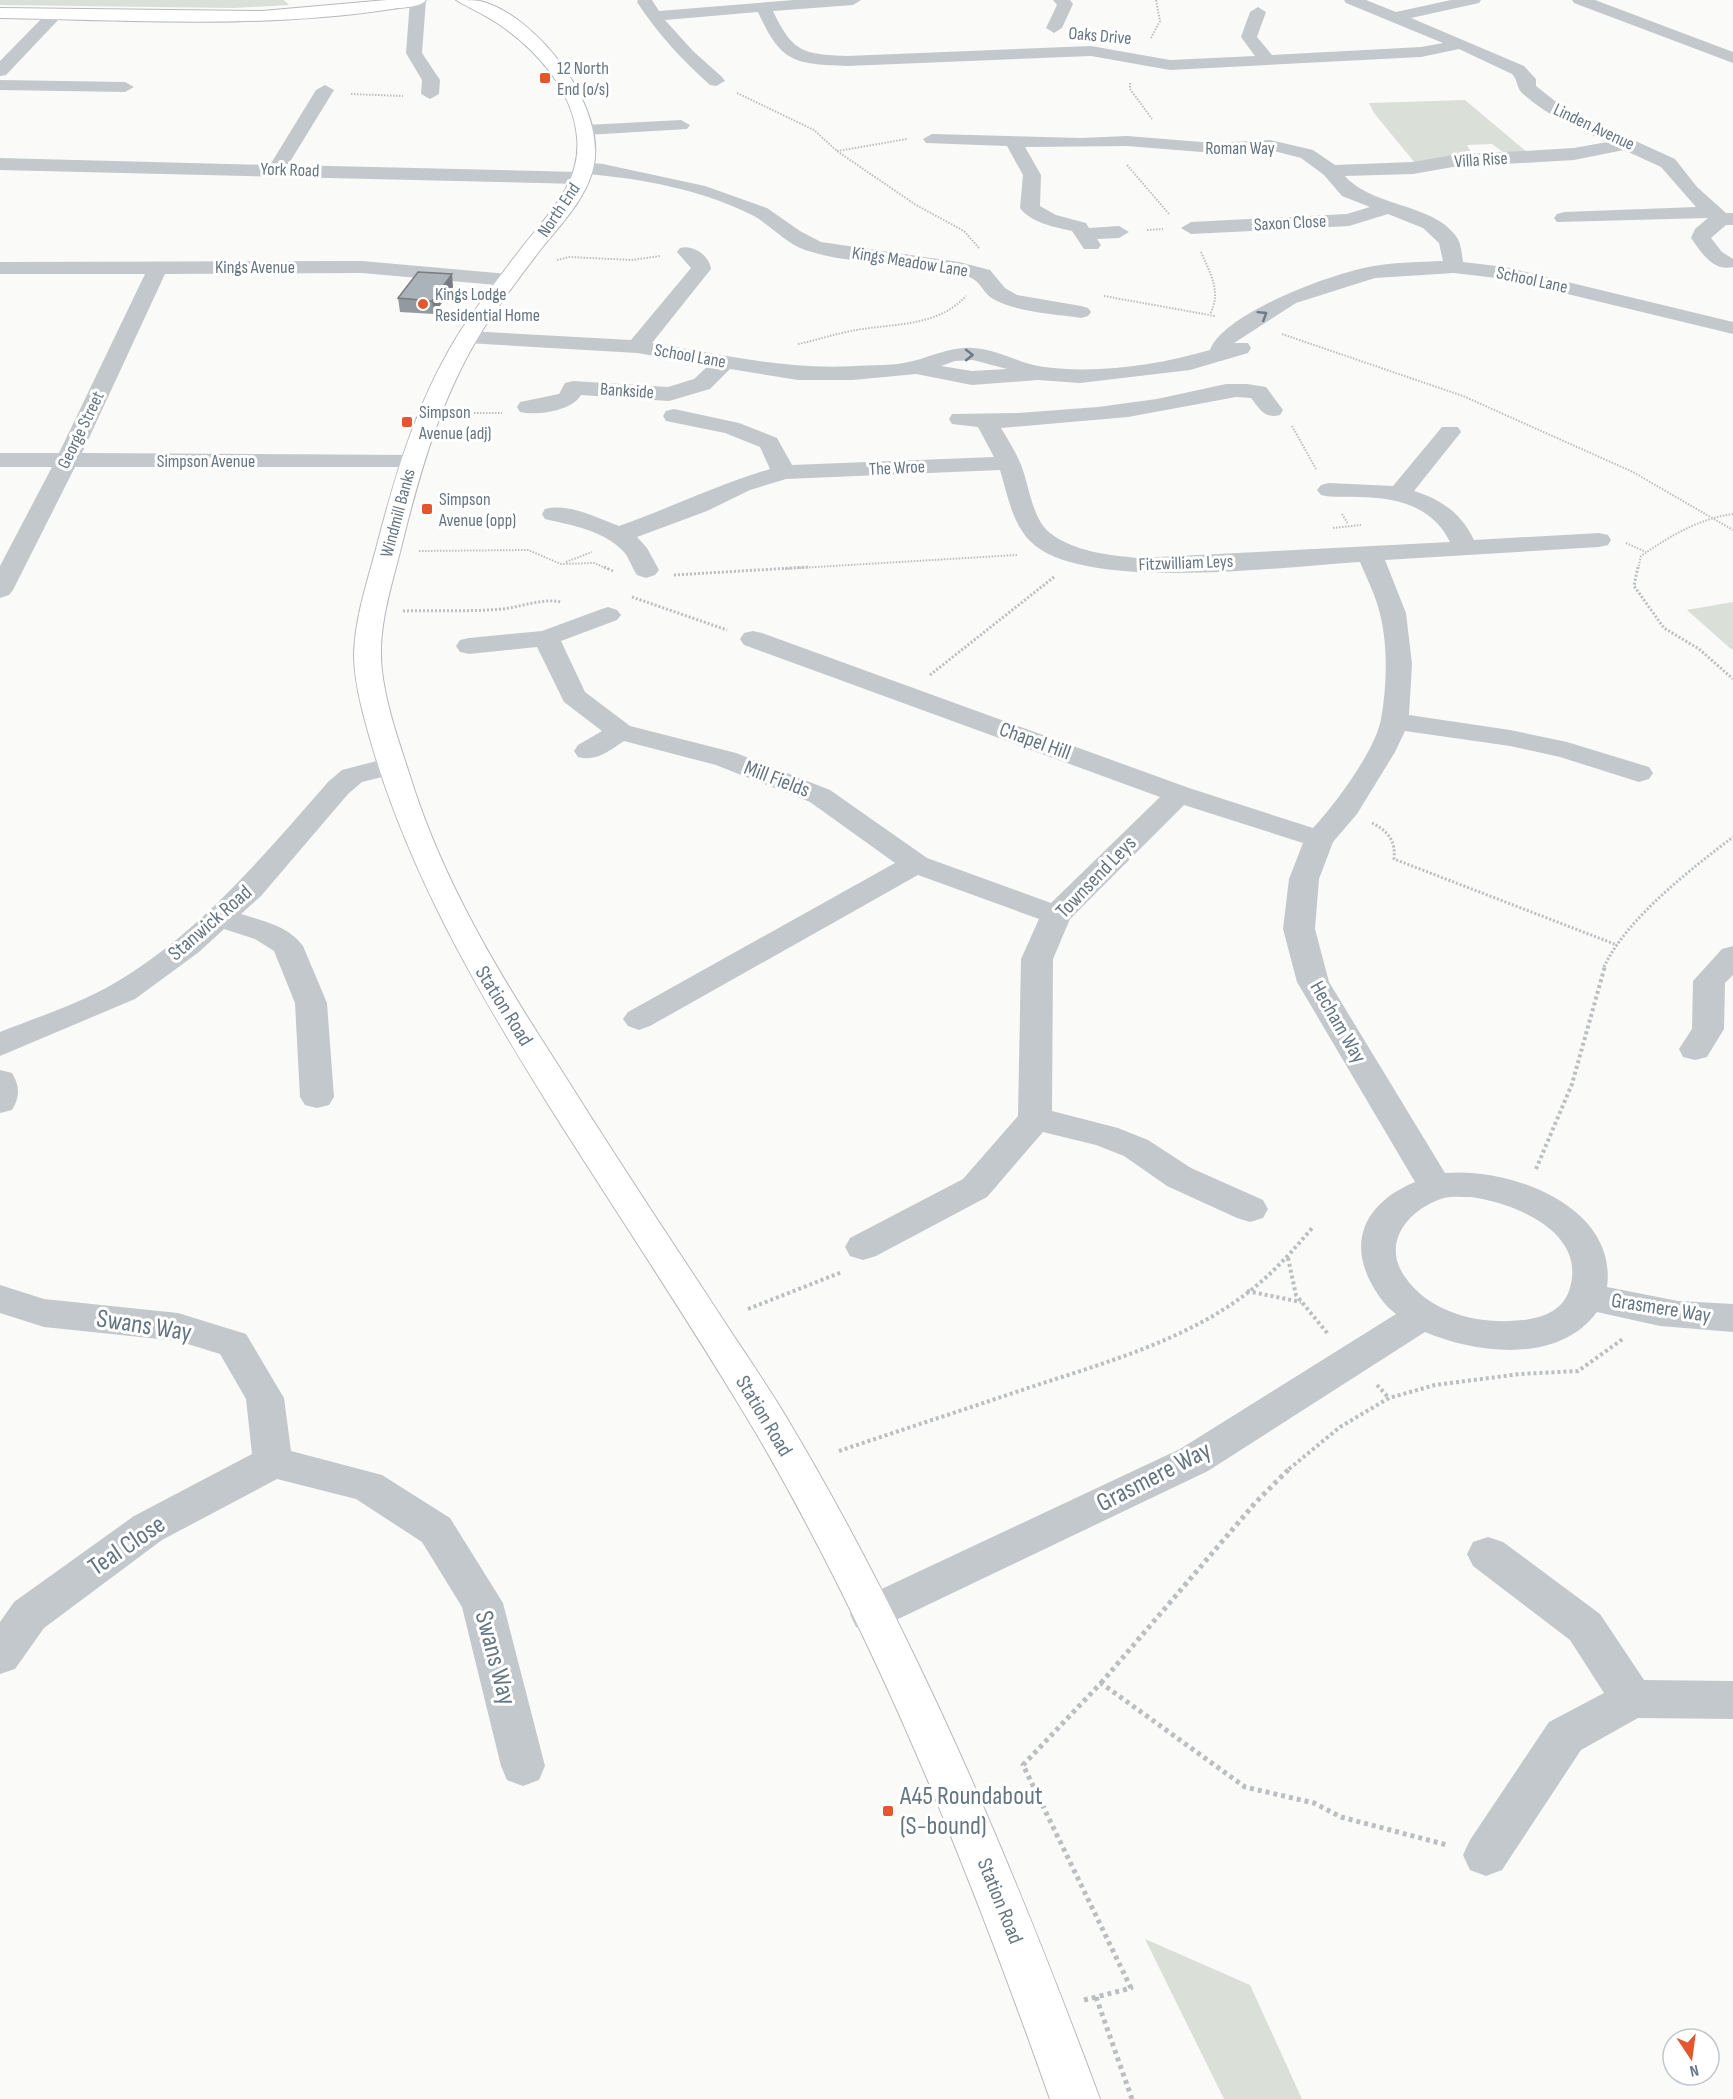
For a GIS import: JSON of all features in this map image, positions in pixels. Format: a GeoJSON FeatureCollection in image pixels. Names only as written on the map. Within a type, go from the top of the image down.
{"type":"FeatureCollection","features":[{"type":"Feature","properties":{"kind":"main road"},"geometry":{"type":"LineString","coordinates":[[0,13],[273,14],[349,9],[418,0]]}},
{"type":"Feature","properties":{"kind":"main road","name":"North End"},"geometry":{"type":"LineString","coordinates":[[464,0],[502,17],[530,40],[563,79],[586,130],[587,153],[582,173],[568,202],[508,280]]}},
{"type":"Feature","properties":{"kind":"main road","name":"Windmill Banks"},"geometry":{"type":"LineString","coordinates":[[392,766],[368,665],[372,612],[412,462],[435,395],[467,337],[508,280]]}},
{"type":"Feature","properties":{"kind":"main road","name":"Station Road"},"geometry":{"type":"LineString","coordinates":[[392,766],[422,853],[477,965],[775,1431],[871,1614],[914,1698],[952,1785],[1018,1944],[1076,2099]]}},
{"type":"Feature","properties":{"kind":"street"},"geometry":{"type":"LineString","coordinates":[[418,0],[414,53],[431,80],[430,94]]}},
{"type":"Feature","properties":{"kind":"street"},"geometry":{"type":"LineString","coordinates":[[644,0],[654,16],[697,65],[716,81]]}},
{"type":"Feature","properties":{"kind":"street"},"geometry":{"type":"LineString","coordinates":[[654,16],[853,0]]}},
{"type":"Feature","properties":{"kind":"street"},"geometry":{"type":"LineString","coordinates":[[1054,28],[1065,4],[1061,0]]}},
{"type":"Feature","properties":{"kind":"street","name":"Linden Avenue"},"geometry":{"type":"LineString","coordinates":[[1352,0],[1461,44],[1518,70],[1527,79],[1527,88],[1559,113],[1629,143],[1668,163],[1690,191],[1722,217]]}},
{"type":"Feature","properties":{"kind":"street"},"geometry":{"type":"LineString","coordinates":[[1395,17],[1473,0]]}},
{"type":"Feature","properties":{"kind":"street"},"geometry":{"type":"LineString","coordinates":[[1580,0],[1733,58]]}},
{"type":"Feature","properties":{"kind":"street","name":"Oaks Drive"},"geometry":{"type":"LineString","coordinates":[[763,7],[779,42],[788,51],[808,59],[847,61],[1091,51],[1170,65],[1421,52],[1461,44]]}},
{"type":"Feature","properties":{"kind":"street"},"geometry":{"type":"LineString","coordinates":[[1258,12],[1250,37],[1267,60]]}},
{"type":"Feature","properties":{"kind":"street"},"geometry":{"type":"LineString","coordinates":[[0,71],[55,14]]}},
{"type":"Feature","properties":{"kind":"street"},"geometry":{"type":"LineString","coordinates":[[0,85],[125,87]]}},
{"type":"Feature","properties":{"kind":"street"},"geometry":{"type":"LineString","coordinates":[[277,169],[324,92]]}},
{"type":"Feature","properties":{"kind":"street"},"geometry":{"type":"LineString","coordinates":[[586,130],[681,125]]}},
{"type":"Feature","properties":{"kind":"street","name":"Roman Way"},"geometry":{"type":"LineString","coordinates":[[932,139],[1120,141],[1214,148],[1270,145],[1307,154],[1331,171],[1349,192],[1430,224],[1449,242],[1454,267]]}},
{"type":"Feature","properties":{"kind":"street"},"geometry":{"type":"LineString","coordinates":[[1013,141],[1032,174],[1030,208],[1049,219],[1079,227],[1087,240],[1119,232]]}},
{"type":"Feature","properties":{"kind":"street","name":"Villa Rise"},"geometry":{"type":"LineString","coordinates":[[1331,171],[1413,168],[1453,161],[1574,154],[1629,143]]}},
{"type":"Feature","properties":{"kind":"street","name":"York Road"},"geometry":{"type":"LineString","coordinates":[[0,164],[582,173]]}},
{"type":"Feature","properties":{"kind":"street","name":"Kings Meadow Lane"},"geometry":{"type":"LineString","coordinates":[[582,173],[616,171],[700,190],[758,212],[811,245],[860,255],[938,264],[982,273]]}},
{"type":"Feature","properties":{"kind":"street","name":"Saxon Close"},"geometry":{"type":"LineString","coordinates":[[1191,228],[1349,220],[1388,208]]}},
{"type":"Feature","properties":{"kind":"street"},"geometry":{"type":"LineString","coordinates":[[1564,218],[1722,217]]}},
{"type":"Feature","properties":{"kind":"street"},"geometry":{"type":"LineString","coordinates":[[1722,217],[1702,233],[1701,238],[1715,256],[1726,263]]}},
{"type":"Feature","properties":{"kind":"street"},"geometry":{"type":"LineString","coordinates":[[637,347],[700,269],[701,265],[687,252]]}},
{"type":"Feature","properties":{"kind":"street","name":"George Street"},"geometry":{"type":"LineString","coordinates":[[0,590],[67,460],[158,267]]}},
{"type":"Feature","properties":{"kind":"street","name":"Kings Avenue"},"geometry":{"type":"LineString","coordinates":[[0,268],[362,267],[508,280]]}},
{"type":"Feature","properties":{"kind":"street","name":"School Lane"},"geometry":{"type":"LineString","coordinates":[[467,337],[637,347],[798,373],[853,373],[913,368],[940,375],[972,378],[1038,373],[1080,375],[1119,373],[1190,363],[1220,352],[1244,347],[1312,308],[1329,286],[1373,273],[1411,268],[1454,267],[1504,273],[1733,328]]}},
{"type":"Feature","properties":{"kind":"street"},"geometry":{"type":"LineString","coordinates":[[982,273],[999,294],[1080,312]]}},
{"type":"Feature","properties":{"kind":"street","name":"Bankside"},"geometry":{"type":"LineString","coordinates":[[528,407],[554,403],[568,398],[566,381],[669,394],[702,384],[724,362]]}},
{"type":"Feature","properties":{"kind":"street"},"geometry":{"type":"LineString","coordinates":[[960,419],[987,422],[1113,413],[1174,403],[1229,389],[1258,392],[1272,410]]}},
{"type":"Feature","properties":{"kind":"street"},"geometry":{"type":"LineString","coordinates":[[674,416],[731,428],[769,443],[784,472]]}},
{"type":"Feature","properties":{"kind":"street","name":"Fitzwilliam Leys"},"geometry":{"type":"LineString","coordinates":[[987,422],[1009,463],[1027,518],[1039,537],[1073,553],[1111,563],[1170,566],[1369,552],[1599,540]]}},
{"type":"Feature","properties":{"kind":"street"},"geometry":{"type":"LineString","coordinates":[[1400,494],[1450,432]]}},
{"type":"Feature","properties":{"kind":"street","name":"Simpson Avenue"},"geometry":{"type":"LineString","coordinates":[[0,460],[412,462]]}},
{"type":"Feature","properties":{"kind":"street","name":"The Wroe"},"geometry":{"type":"LineString","coordinates":[[619,535],[698,506],[742,485],[784,472],[1009,463]]}},
{"type":"Feature","properties":{"kind":"street"},"geometry":{"type":"LineString","coordinates":[[1329,490],[1358,488],[1400,494],[1418,501],[1449,519],[1465,547]]}},
{"type":"Feature","properties":{"kind":"street"},"geometry":{"type":"LineString","coordinates":[[554,514],[576,518],[619,535],[635,548],[646,570]]}},
{"type":"Feature","properties":{"kind":"street","name":"Hecham Way"},"geometry":{"type":"LineString","coordinates":[[1369,552],[1394,613],[1400,664],[1395,721],[1381,752],[1342,814],[1319,839],[1304,879],[1299,929],[1313,982],[1436,1187]]}},
{"type":"Feature","properties":{"kind":"street"},"geometry":{"type":"LineString","coordinates":[[469,646],[546,638],[608,615]]}},
{"type":"Feature","properties":{"kind":"street","name":"Mill Fields"},"geometry":{"type":"LineString","coordinates":[[546,638],[574,696],[620,732],[726,759],[820,796],[916,864],[1056,915]]}},
{"type":"Feature","properties":{"kind":"street","name":"Chapel Hill"},"geometry":{"type":"LineString","coordinates":[[753,639],[1179,794],[1319,839]]}},
{"type":"Feature","properties":{"kind":"street"},"geometry":{"type":"LineString","coordinates":[[1395,721],[1556,748],[1639,773]]}},
{"type":"Feature","properties":{"kind":"street"},"geometry":{"type":"LineString","coordinates":[[588,751],[620,732]]}},
{"type":"Feature","properties":{"kind":"street","name":"Stanwick Road"},"geometry":{"type":"LineString","coordinates":[[0,1046],[124,992],[220,918],[274,864],[338,788],[352,776],[392,766]]}},
{"type":"Feature","properties":{"kind":"street","name":"Townsend Leys"},"geometry":{"type":"LineString","coordinates":[[1035,1118],[1037,958],[1056,915],[1179,794]]}},
{"type":"Feature","properties":{"kind":"street"},"geometry":{"type":"LineString","coordinates":[[639,1019],[916,864]]}},
{"type":"Feature","properties":{"kind":"street"},"geometry":{"type":"LineString","coordinates":[[220,918],[266,932],[287,946],[311,1003],[316,1097]]}},
{"type":"Feature","properties":{"kind":"street"},"geometry":{"type":"LineString","coordinates":[[1695,1049],[1708,1029],[1709,981],[1733,956]]}},
{"type":"Feature","properties":{"kind":"street"},"geometry":{"type":"LineString","coordinates":[[0,1081],[2,1086],[0,1102]]}},
{"type":"Feature","properties":{"kind":"street"},"geometry":{"type":"LineString","coordinates":[[863,1247],[975,1188],[1035,1118],[1106,1136],[1136,1148],[1179,1177],[1250,1209]]}},
{"type":"Feature","properties":{"kind":"street"},"geometry":{"type":"LineString","coordinates":[[1471,1185],[1503,1189],[1524,1197],[1563,1220],[1584,1245],[1590,1259],[1589,1296],[1572,1317],[1549,1330],[1514,1337],[1488,1336],[1459,1330],[1423,1315],[1396,1292],[1381,1268],[1377,1242],[1384,1220],[1403,1200],[1436,1187],[1471,1185]]}},
{"type":"Feature","properties":{"kind":"street","name":"Grasmere Way"},"geometry":{"type":"LineString","coordinates":[[1589,1296],[1626,1306],[1704,1318],[1733,1318]]}},
{"type":"Feature","properties":{"kind":"street","name":"Swans Way"},"geometry":{"type":"LineString","coordinates":[[0,1299],[44,1313],[178,1327],[233,1344],[265,1398],[273,1462],[368,1486],[436,1530],[482,1603],[523,1766]]}},
{"type":"Feature","properties":{"kind":"street","name":"Grasmere Way"},"geometry":{"type":"LineString","coordinates":[[871,1614],[1194,1460],[1423,1315]]}},
{"type":"Feature","properties":{"kind":"street","name":"Teal Close"},"geometry":{"type":"LineString","coordinates":[[0,1656],[30,1615],[148,1528],[273,1462]]}},
{"type":"Feature","properties":{"kind":"street"},"geometry":{"type":"LineString","coordinates":[[1488,1554],[1585,1627],[1632,1699]]}},
{"type":"Feature","properties":{"kind":"street"},"geometry":{"type":"LineString","coordinates":[[1486,1855],[1565,1736],[1632,1699],[1721,1698],[1733,1700]]}},
{"type":"Feature","properties":{"kind":"path"},"geometry":{"type":"LineString","coordinates":[[1153,120],[1130,89],[1130,79],[1124,67],[1139,60],[1158,29],[1160,21],[1156,0]]}},
{"type":"Feature","properties":{"kind":"path"},"geometry":{"type":"LineString","coordinates":[[324,92],[419,96],[422,80],[420,72],[423,70]]}},
{"type":"Feature","properties":{"kind":"path"},"geometry":{"type":"LineString","coordinates":[[716,81],[814,130],[837,151],[916,205],[964,231],[985,259],[982,273],[960,305],[942,315],[917,322],[855,331],[756,355],[746,366]]}},
{"type":"Feature","properties":{"kind":"path"},"geometry":{"type":"LineString","coordinates":[[837,151],[894,140],[932,139]]}},
{"type":"Feature","properties":{"kind":"path"},"geometry":{"type":"LineString","coordinates":[[1120,141],[1126,165],[1161,207],[1191,228],[1218,292],[1217,304],[1210,315]]}},
{"type":"Feature","properties":{"kind":"path"},"geometry":{"type":"LineString","coordinates":[[1119,232],[1191,228]]}},
{"type":"Feature","properties":{"kind":"path"},"geometry":{"type":"LineString","coordinates":[[553,261],[569,257],[632,260],[687,252]]}},
{"type":"Feature","properties":{"kind":"path"},"geometry":{"type":"LineString","coordinates":[[1102,296],[1219,317]]}},
{"type":"Feature","properties":{"kind":"path"},"geometry":{"type":"LineString","coordinates":[[1287,330],[1282,334],[1474,401],[1633,472],[1733,530]]}},
{"type":"Feature","properties":{"kind":"path"},"geometry":{"type":"LineString","coordinates":[[455,413],[526,413],[528,407]]}},
{"type":"Feature","properties":{"kind":"path"},"geometry":{"type":"LineString","coordinates":[[1272,410],[1287,417],[1348,524]]}},
{"type":"Feature","properties":{"kind":"path"},"geometry":{"type":"LineString","coordinates":[[1733,514],[1712,516],[1676,532],[1641,556],[1634,586],[1664,628],[1698,649],[1733,679]]}},
{"type":"Feature","properties":{"kind":"path"},"geometry":{"type":"LineString","coordinates":[[388,550],[528,550],[552,558],[561,564],[582,562],[605,566],[619,579]]}},
{"type":"Feature","properties":{"kind":"path"},"geometry":{"type":"LineString","coordinates":[[671,575],[1073,553]]}},
{"type":"Feature","properties":{"kind":"path"},"geometry":{"type":"LineString","coordinates":[[905,694],[1073,553]]}},
{"type":"Feature","properties":{"kind":"path"},"geometry":{"type":"LineString","coordinates":[[625,595],[753,639]]}},
{"type":"Feature","properties":{"kind":"path"},"geometry":{"type":"LineString","coordinates":[[372,612],[499,609],[528,606],[546,599],[567,603]]}},
{"type":"Feature","properties":{"kind":"path"},"geometry":{"type":"LineString","coordinates":[[1342,814],[1368,821],[1391,835],[1396,849],[1394,859],[1617,945]]}},
{"type":"Feature","properties":{"kind":"path"},"geometry":{"type":"LineString","coordinates":[[1524,1197],[1572,1084],[1605,965],[1617,945],[1686,873],[1733,837]]}},
{"type":"Feature","properties":{"kind":"path"},"geometry":{"type":"LineString","coordinates":[[839,1451],[1168,1339],[1234,1302],[1288,1257],[1313,1227]]}},
{"type":"Feature","properties":{"kind":"path"},"geometry":{"type":"LineString","coordinates":[[748,1309],[871,1260],[863,1247]]}},
{"type":"Feature","properties":{"kind":"path"},"geometry":{"type":"LineString","coordinates":[[1288,1257],[1296,1295],[1331,1338]]}},
{"type":"Feature","properties":{"kind":"path"},"geometry":{"type":"LineString","coordinates":[[1247,1291],[1301,1302]]}},
{"type":"Feature","properties":{"kind":"path"},"geometry":{"type":"LineString","coordinates":[[1084,2000],[1131,1988],[1023,1765],[1101,1683],[1256,1502],[1294,1464],[1340,1427],[1389,1398],[1435,1385],[1520,1374],[1578,1371],[1632,1332]]}},
{"type":"Feature","properties":{"kind":"path"},"geometry":{"type":"LineString","coordinates":[[1372,1380],[1389,1398]]}},
{"type":"Feature","properties":{"kind":"path"},"geometry":{"type":"LineString","coordinates":[[1101,1683],[1245,1786],[1314,1803],[1341,1817],[1375,1828],[1486,1855]]}},
{"type":"Feature","properties":{"kind":"path"},"geometry":{"type":"LineString","coordinates":[[1096,1997],[1132,2099]]}},
{"type":"Feature","properties":{"kind":"shaded area"},"geometry":{"type":"Polygon","coordinates":[[[0,0],[284,0],[289,5],[234,8],[0,5],[0,0]]]}},
{"type":"Feature","properties":{"kind":"shaded area"},"geometry":{"type":"Polygon","coordinates":[[[1465,100],[1528,153],[1504,153],[1492,144],[1467,145],[1471,152],[1469,155],[1415,163],[1374,113],[1369,103],[1465,100]]]}},
{"type":"Feature","properties":{"kind":"shaded area"},"geometry":{"type":"Polygon","coordinates":[[[1733,602],[1733,649],[1731,649],[1687,610],[1733,602]]]}},
{"type":"Feature","properties":{"kind":"shaded area"},"geometry":{"type":"Polygon","coordinates":[[[1145,1939],[1250,1985],[1302,2099],[1224,2099],[1145,1939]]]}},
{"type":"Feature","properties":{"kind":"building"},"geometry":{"type":"Polygon","coordinates":[[[418,272],[452,274],[432,301],[398,298],[418,272]]]}},
{"type":"Feature","properties":{"kind":"place","name":"12 North End (o/s)"},"geometry":{"type":"Point","coordinates":[545,78]}},
{"type":"Feature","properties":{"kind":"place","name":"Kings Lodge Residential Home"},"geometry":{"type":"Point","coordinates":[423,304]}},
{"type":"Feature","properties":{"kind":"place","name":"Simpson Avenue (adj)"},"geometry":{"type":"Point","coordinates":[407,422]}},
{"type":"Feature","properties":{"kind":"place","name":"Simpson Avenue (opp)"},"geometry":{"type":"Point","coordinates":[427,509]}},
{"type":"Feature","properties":{"kind":"place","name":"A45 Roundabout (S-bound)"},"geometry":{"type":"Point","coordinates":[888,1811]}}]}
